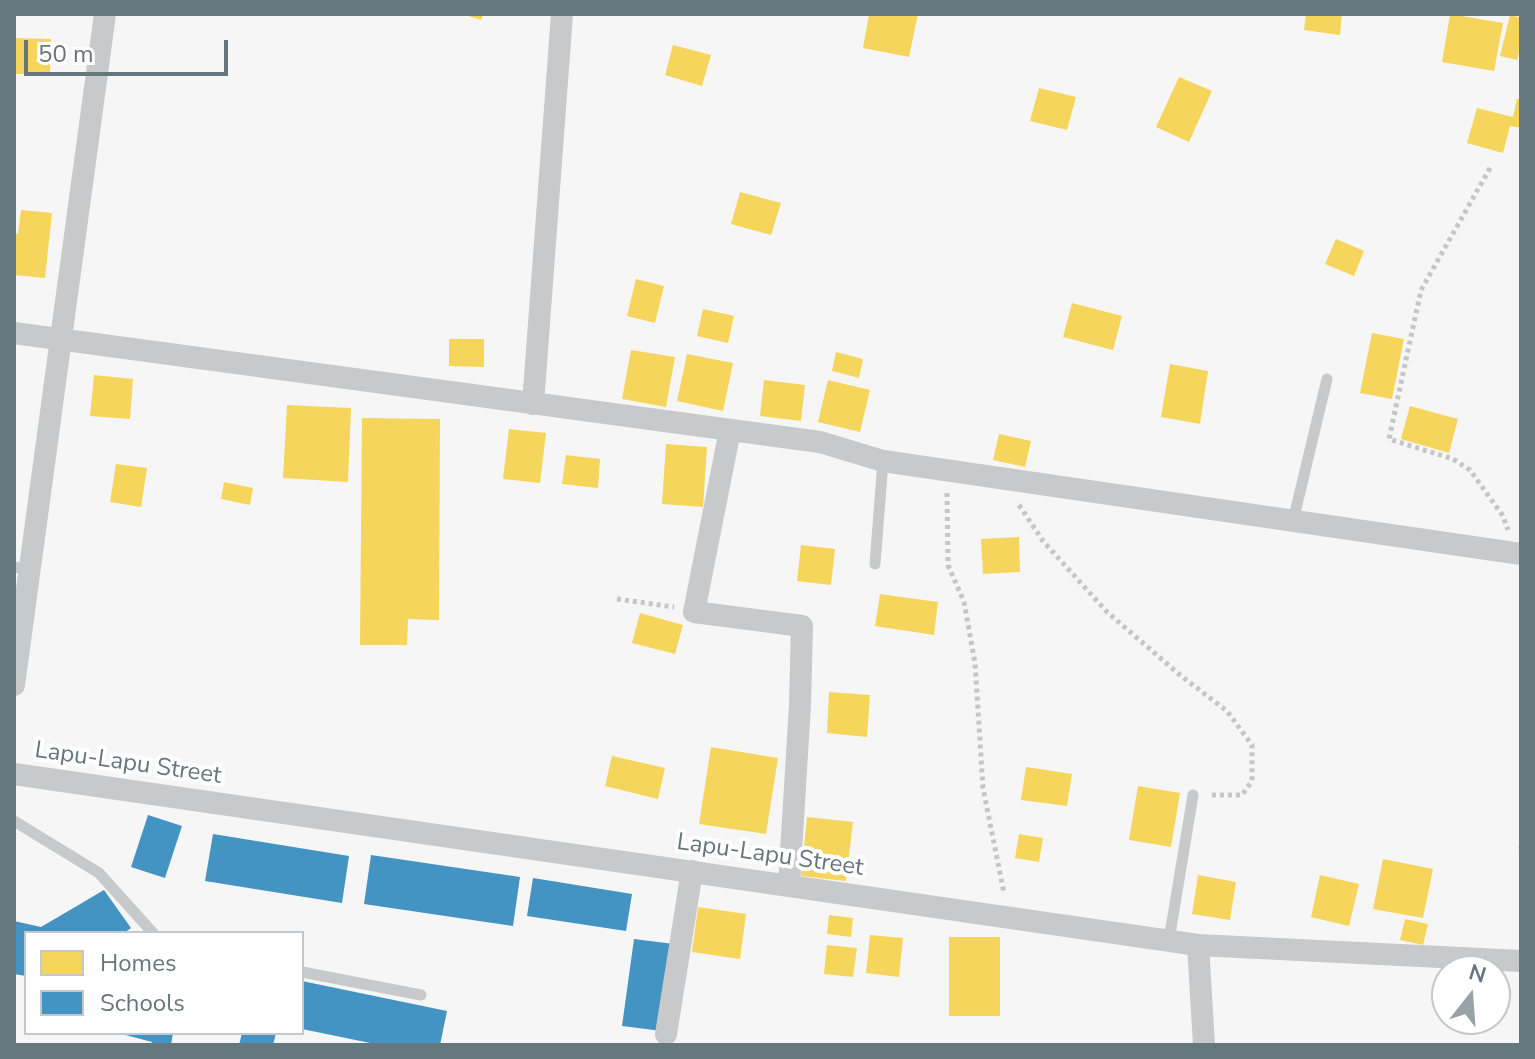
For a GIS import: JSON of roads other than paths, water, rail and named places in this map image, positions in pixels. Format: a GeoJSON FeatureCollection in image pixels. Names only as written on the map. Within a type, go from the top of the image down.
{"type":"FeatureCollection","features":[{"type":"Feature","properties":{"kind":"street"},"geometry":{"type":"LineString","coordinates":[[14,685],[22,568],[61,340],[105,14]]}},
{"type":"Feature","properties":{"kind":"street"},"geometry":{"type":"LineString","coordinates":[[533,404],[562,14]]}},
{"type":"Feature","properties":{"kind":"street"},"geometry":{"type":"LineString","coordinates":[[14,333],[820,442],[883,461],[1519,554]]}},
{"type":"Feature","properties":{"kind":"street"},"geometry":{"type":"LineString","coordinates":[[730,430],[694,612],[802,626],[789,885]]}},
{"type":"Feature","properties":{"kind":"street","name":"Lapu-Lapu Street"},"geometry":{"type":"LineString","coordinates":[[14,774],[1198,945],[1521,961]]}},
{"type":"Feature","properties":{"kind":"street"},"geometry":{"type":"LineString","coordinates":[[666,1034],[692,871]]}},
{"type":"Feature","properties":{"kind":"street"},"geometry":{"type":"LineString","coordinates":[[1198,945],[1204,1045]]}},
{"type":"Feature","properties":{"kind":"lane"},"geometry":{"type":"LineString","coordinates":[[1293,521],[1327,379]]}},
{"type":"Feature","properties":{"kind":"lane"},"geometry":{"type":"LineString","coordinates":[[875,564],[883,461]]}},
{"type":"Feature","properties":{"kind":"lane"},"geometry":{"type":"LineString","coordinates":[[1169,940],[1193,795]]}},
{"type":"Feature","properties":{"kind":"lane"},"geometry":{"type":"LineString","coordinates":[[14,821],[99,873],[151,931]]}},
{"type":"Feature","properties":{"kind":"lane"},"geometry":{"type":"LineString","coordinates":[[304,972],[421,995]]}}]}
